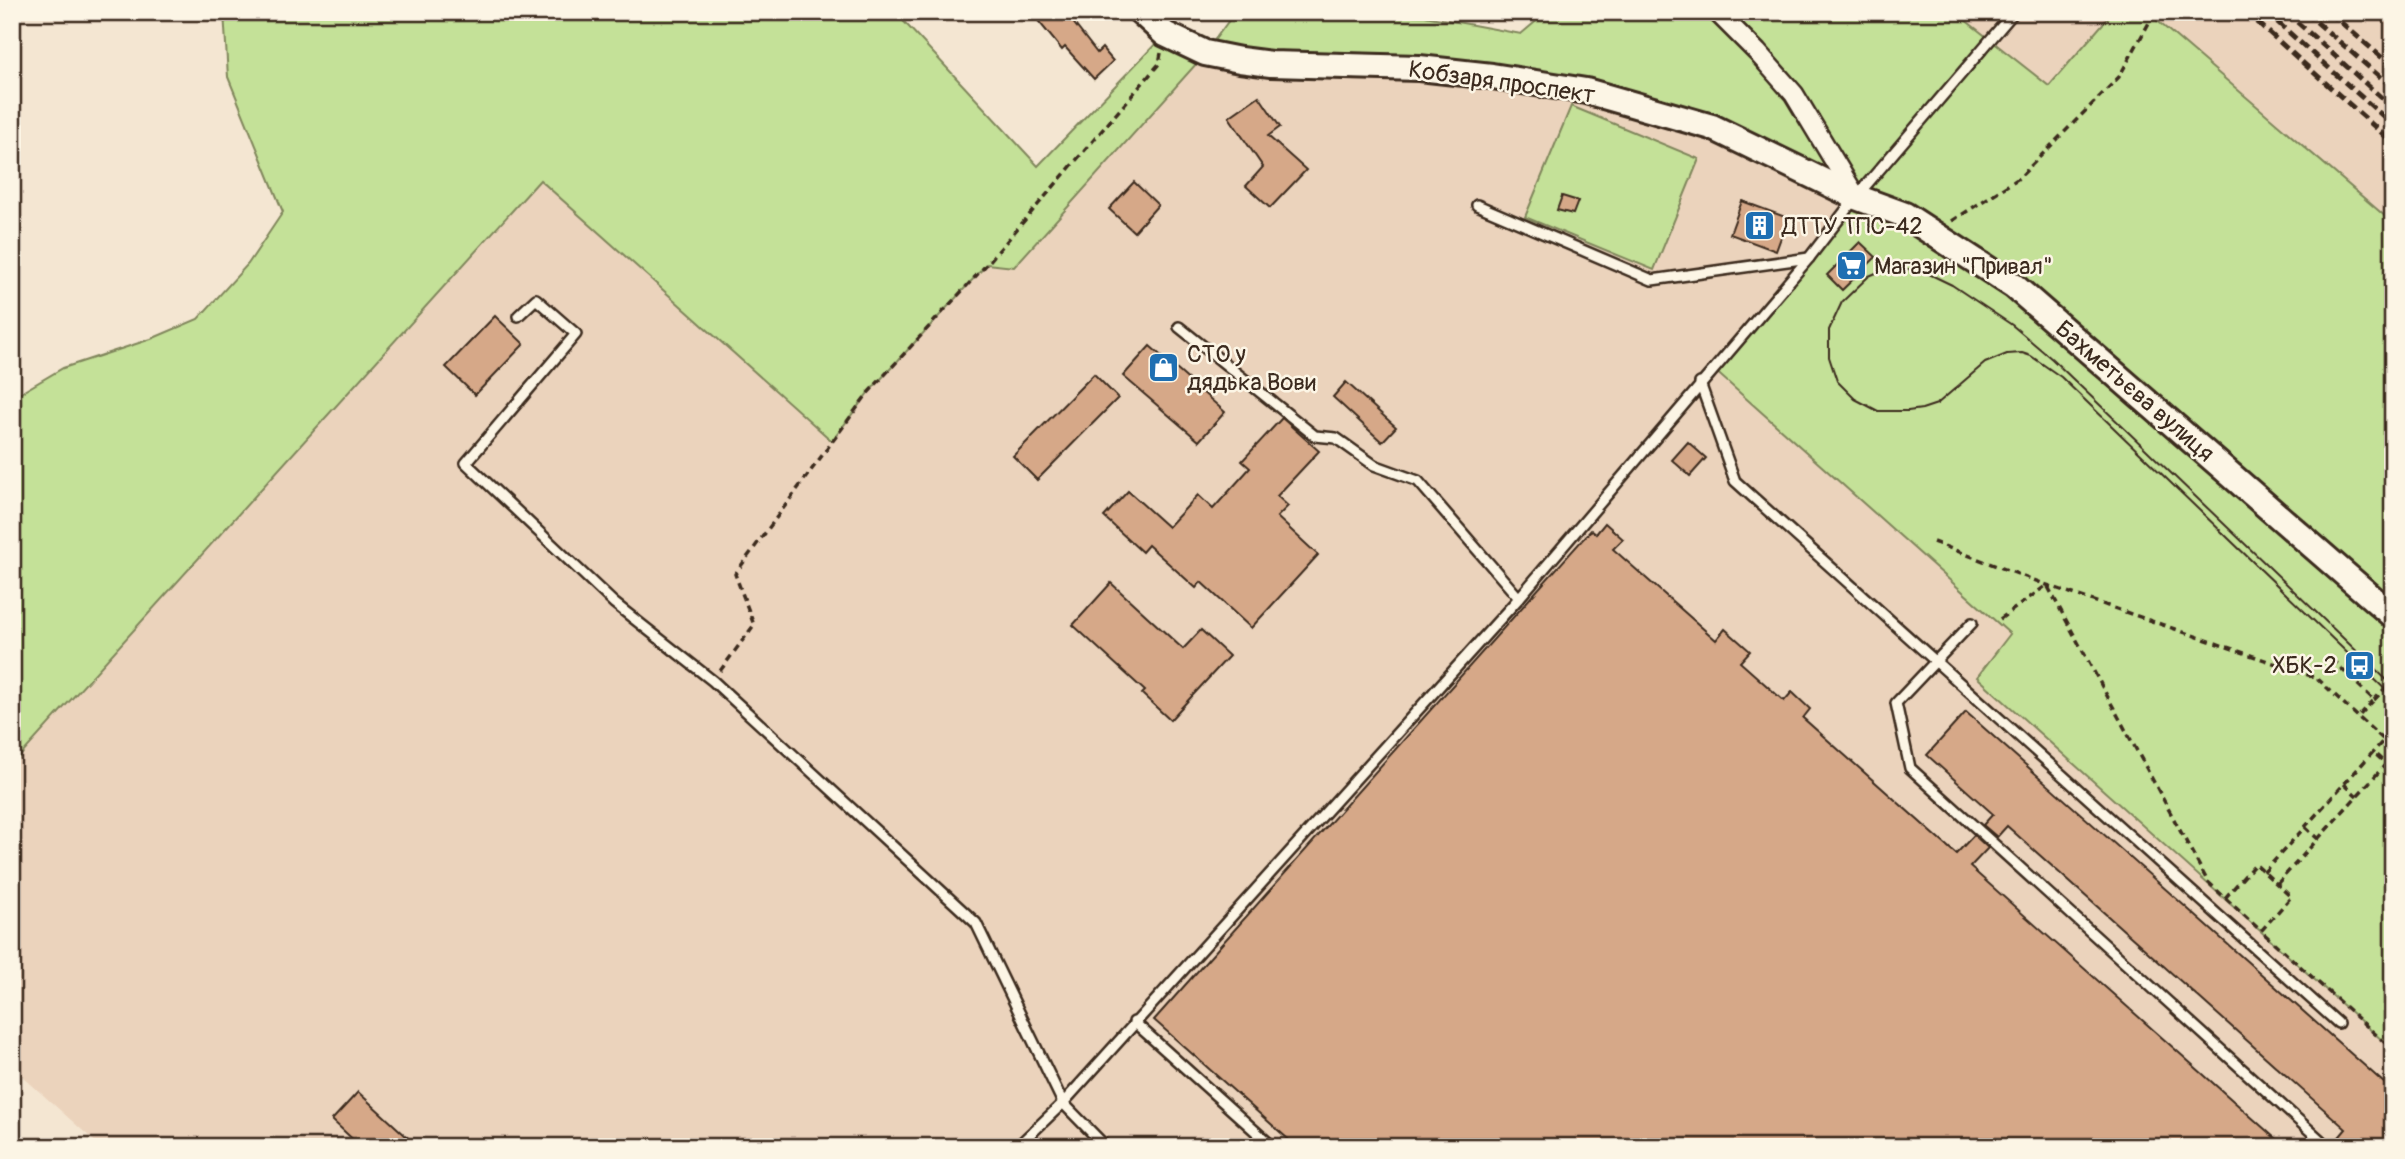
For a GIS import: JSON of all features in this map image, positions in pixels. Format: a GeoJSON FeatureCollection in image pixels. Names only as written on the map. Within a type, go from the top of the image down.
{"type":"FeatureCollection","features":[{"type":"Feature","properties":{"kind":"main road","name":"Кобзаря проспект"},"geometry":{"type":"LineString","coordinates":[[1141,12],[1165,34],[1205,54],[1272,64],[1419,68],[1586,91],[1712,127],[1856,197]]}},
{"type":"Feature","properties":{"kind":"main road","name":"Бахметьєва вулиця"},"geometry":{"type":"LineString","coordinates":[[1856,197],[1905,215],[2014,286],[2393,616]]}},
{"type":"Feature","properties":{"kind":"street"},"geometry":{"type":"LineString","coordinates":[[1717,12],[1794,94],[1856,197]]}},
{"type":"Feature","properties":{"kind":"lane"},"geometry":{"type":"LineString","coordinates":[[1017,1147],[1063,1103],[1519,598],[1809,258],[1856,197],[2014,12]]}},
{"type":"Feature","properties":{"kind":"lane"},"geometry":{"type":"LineString","coordinates":[[1477,205],[1652,280],[1809,258]]}},
{"type":"Feature","properties":{"kind":"lane"},"geometry":{"type":"LineString","coordinates":[[518,316],[536,299],[576,334],[466,463],[614,603],[713,681],[976,923],[1063,1103],[1106,1147]]}},
{"type":"Feature","properties":{"kind":"lane"},"geometry":{"type":"LineString","coordinates":[[1179,327],[1315,436],[1336,438],[1374,465],[1418,481],[1519,598]]}},
{"type":"Feature","properties":{"kind":"lane"},"geometry":{"type":"LineString","coordinates":[[1700,383],[1735,481],[2338,1023]]}},
{"type":"Feature","properties":{"kind":"lane"},"geometry":{"type":"LineString","coordinates":[[1972,623],[1896,704],[1910,768],[2328,1147]]}},
{"type":"Feature","properties":{"kind":"lane"},"geometry":{"type":"LineString","coordinates":[[1134,1022],[1273,1147]]}},
{"type":"Feature","properties":{"kind":"path"},"geometry":{"type":"LineString","coordinates":[[1933,233],[2019,178],[2119,77],[2155,12]]}},
{"type":"Feature","properties":{"kind":"path"},"geometry":{"type":"LineString","coordinates":[[713,681],[754,625],[735,574],[868,393],[987,264],[1159,64],[1165,34]]}},
{"type":"Feature","properties":{"kind":"path"},"geometry":{"type":"LineString","coordinates":[[1933,542],[2047,585],[2317,678],[2384,740],[2264,872]]}},
{"type":"Feature","properties":{"kind":"path"},"geometry":{"type":"LineString","coordinates":[[2000,619],[2047,585]]}},
{"type":"Feature","properties":{"kind":"path"},"geometry":{"type":"LineString","coordinates":[[2047,585],[2208,882],[2393,1050]]}},
{"type":"Feature","properties":{"kind":"path"},"geometry":{"type":"LineString","coordinates":[[2328,656],[2374,700]]}},
{"type":"Feature","properties":{"kind":"path"},"geometry":{"type":"LineString","coordinates":[[2358,717],[2393,680]]}},
{"type":"Feature","properties":{"kind":"path"},"geometry":{"type":"LineString","coordinates":[[2277,884],[2386,764],[2373,752]]}},
{"type":"Feature","properties":{"kind":"path"},"geometry":{"type":"LineString","coordinates":[[2344,784],[2357,796]]}},
{"type":"Feature","properties":{"kind":"path"},"geometry":{"type":"LineString","coordinates":[[2305,827],[2318,839]]}},
{"type":"Feature","properties":{"kind":"path"},"geometry":{"type":"LineString","coordinates":[[2225,898],[2255,864],[2264,872],[2291,897],[2261,931]]}},
{"type":"Feature","properties":{"kind":"shaded area"},"geometry":{"type":"Polygon","coordinates":[[[1955,12],[2113,12],[2049,86],[1955,12]]]}},
{"type":"Feature","properties":{"kind":"shaded area"},"geometry":{"type":"Polygon","coordinates":[[[2147,12],[2393,12],[2393,223],[2386,216],[2147,12]]]}},
{"type":"Feature","properties":{"kind":"shaded area"},"geometry":{"type":"Polygon","coordinates":[[[1205,53],[1419,68],[1712,127],[1856,197],[1713,369],[2011,635],[1978,676],[2393,1050],[2393,1147],[101,1147],[12,1067],[12,765],[541,180],[832,441],[868,393],[987,264],[1014,267],[1205,53]]]}},
{"type":"Feature","properties":{"kind":"green space"},"geometry":{"type":"Polygon","coordinates":[[[224,12],[895,12],[1038,166],[1165,34],[1205,53],[1235,12],[1425,16],[1521,34],[1547,12],[1717,12],[1755,48],[1733,12],[1955,12],[2049,86],[2113,12],[2147,12],[2393,223],[2393,1050],[1977,677],[2010,634],[1713,369],[1856,197],[1712,127],[1586,91],[1205,54],[1014,267],[987,264],[868,393],[832,441],[540,180],[12,765],[12,398],[63,368],[151,339],[198,319],[248,264],[283,212],[228,77],[224,12]]]}},
{"type":"Feature","properties":{"kind":"green space"},"geometry":{"type":"Polygon","coordinates":[[[1571,106],[1699,159],[1654,270],[1525,217],[1571,106]]]}},
{"type":"Feature","properties":{"kind":"building"},"geometry":{"type":"Polygon","coordinates":[[[1031,12],[1065,12],[1097,53],[1102,48],[1113,61],[1094,79],[1065,47],[1062,50],[1031,12]]]}},
{"type":"Feature","properties":{"kind":"building"},"geometry":{"type":"Polygon","coordinates":[[[1259,96],[1280,127],[1268,136],[1306,170],[1270,208],[1246,186],[1263,167],[1229,117],[1259,96]]]}},
{"type":"Feature","properties":{"kind":"building"},"geometry":{"type":"Polygon","coordinates":[[[1134,182],[1158,205],[1134,232],[1109,209],[1134,182]]]}},
{"type":"Feature","properties":{"kind":"building"},"geometry":{"type":"Polygon","coordinates":[[[1562,196],[1578,201],[1573,214],[1557,210],[1562,196]]]}},
{"type":"Feature","properties":{"kind":"building","name":"ДТТУ ТПС-42"},"geometry":{"type":"Polygon","coordinates":[[[1742,201],[1788,218],[1776,251],[1730,234],[1742,201]]]}},
{"type":"Feature","properties":{"kind":"building","name":"Магазин \"Привал\""},"geometry":{"type":"Polygon","coordinates":[[[1860,242],[1876,257],[1842,290],[1827,275],[1860,242]]]}},
{"type":"Feature","properties":{"kind":"building"},"geometry":{"type":"Polygon","coordinates":[[[495,316],[524,344],[475,395],[446,367],[495,316]]]}},
{"type":"Feature","properties":{"kind":"building"},"geometry":{"type":"Polygon","coordinates":[[[1150,346],[1225,412],[1199,441],[1123,376],[1150,346]]]}},
{"type":"Feature","properties":{"kind":"building"},"geometry":{"type":"Polygon","coordinates":[[[1094,374],[1118,398],[1037,480],[1013,456],[1094,374]]]}},
{"type":"Feature","properties":{"kind":"building"},"geometry":{"type":"Polygon","coordinates":[[[1346,382],[1396,427],[1382,442],[1333,397],[1346,382]]]}},
{"type":"Feature","properties":{"kind":"building"},"geometry":{"type":"Polygon","coordinates":[[[1282,418],[1319,451],[1277,496],[1288,506],[1277,517],[1318,555],[1251,628],[1201,582],[1196,588],[1148,545],[1142,552],[1104,517],[1128,491],[1168,527],[1198,495],[1213,509],[1250,468],[1242,461],[1282,418]]]}},
{"type":"Feature","properties":{"kind":"building"},"geometry":{"type":"Polygon","coordinates":[[[1688,442],[1706,458],[1690,476],[1672,460],[1688,442]]]}},
{"type":"Feature","properties":{"kind":"building"},"geometry":{"type":"Polygon","coordinates":[[[1605,523],[1623,539],[1613,549],[1716,640],[1725,629],[1750,651],[1740,662],[1784,701],[1792,692],[1810,709],[1803,718],[1956,854],[1974,835],[1988,848],[1970,867],[2285,1147],[1297,1147],[1154,1020],[1591,530],[1596,534],[1605,523]]]}},
{"type":"Feature","properties":{"kind":"building"},"geometry":{"type":"Polygon","coordinates":[[[1111,583],[1183,649],[1201,630],[1229,656],[1170,720],[1142,694],[1145,691],[1073,625],[1111,583]]]}},
{"type":"Feature","properties":{"kind":"building"},"geometry":{"type":"Polygon","coordinates":[[[1966,712],[2393,1091],[2393,1147],[2335,1147],[2334,1143],[2346,1129],[2007,826],[1997,837],[1983,825],[1993,814],[1927,755],[1966,712]]]}},
{"type":"Feature","properties":{"kind":"building"},"geometry":{"type":"Polygon","coordinates":[[[358,1092],[418,1147],[361,1147],[332,1120],[358,1092]]]}},
{"type":"Feature","properties":{"kind":"tram line"},"geometry":{"type":"LineString","coordinates":[[2393,686],[2052,359],[2012,325],[1952,285],[1925,272],[1907,269],[1883,270],[1869,276],[1842,302],[1829,330],[1829,357],[1837,381],[1855,399],[1878,411],[1922,409],[1937,404],[1985,363],[2007,354],[2022,353],[2031,356],[2061,377],[2393,697]]}},
{"type":"Feature","properties":{"kind":"railway"},"geometry":{"type":"LineString","coordinates":[[2246,12],[2393,143]]}},
{"type":"Feature","properties":{"kind":"railway"},"geometry":{"type":"LineString","coordinates":[[2266,12],[2393,125]]}},
{"type":"Feature","properties":{"kind":"railway"},"geometry":{"type":"LineString","coordinates":[[2286,12],[2393,108]]}},
{"type":"Feature","properties":{"kind":"railway"},"geometry":{"type":"LineString","coordinates":[[2305,12],[2393,88]]}},
{"type":"Feature","properties":{"kind":"railway"},"geometry":{"type":"LineString","coordinates":[[2329,12],[2393,67]]}},
{"type":"Feature","properties":{"kind":"place","name":"ДТТУ ТПС-42"},"geometry":{"type":"Point","coordinates":[1759,226]}},
{"type":"Feature","properties":{"kind":"place","name":"Магазин \"Привал\""},"geometry":{"type":"Point","coordinates":[1851,266]}},
{"type":"Feature","properties":{"kind":"place","name":"СТО у дядька Вови"},"geometry":{"type":"Point","coordinates":[1164,368]}},
{"type":"Feature","properties":{"kind":"place","name":"ХБК-2"},"geometry":{"type":"Point","coordinates":[2360,665]}}]}
